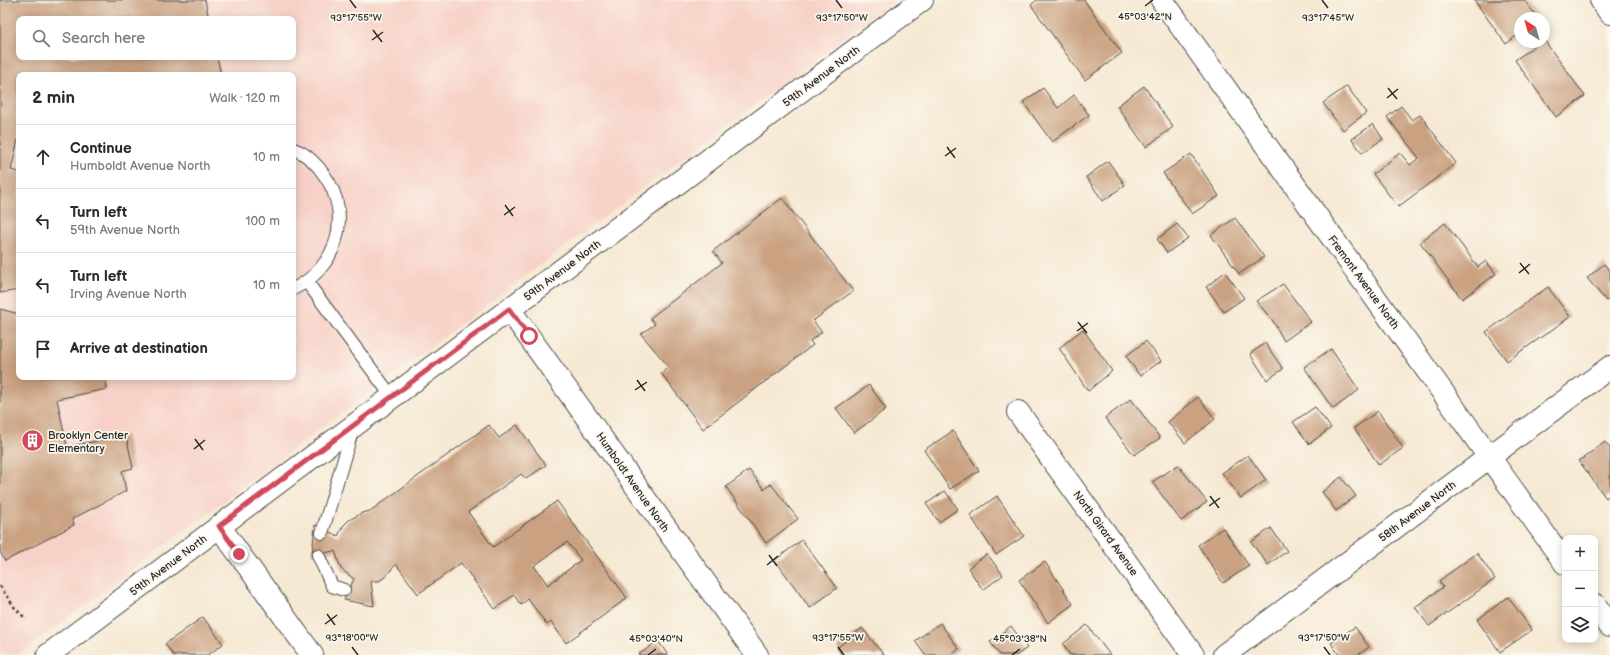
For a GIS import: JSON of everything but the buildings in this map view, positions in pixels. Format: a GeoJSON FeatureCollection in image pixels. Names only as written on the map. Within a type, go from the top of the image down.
{"type":"FeatureCollection","features":[{"type":"Feature","properties":{"kind":"street","name":"59th Avenue North"},"geometry":{"type":"LineString","coordinates":[[48,655],[922,0]]}},
{"type":"Feature","properties":{"kind":"street","name":"Fremont Avenue North"},"geometry":{"type":"LineString","coordinates":[[1162,0],[1562,559]]}},
{"type":"Feature","properties":{"kind":"street"},"geometry":{"type":"LineString","coordinates":[[1600,0],[1610,13]]}},
{"type":"Feature","properties":{"kind":"street","name":"Humboldt Avenue North"},"geometry":{"type":"LineString","coordinates":[[509,309],[757,655]]}},
{"type":"Feature","properties":{"kind":"street","name":"58th Avenue North"},"geometry":{"type":"LineString","coordinates":[[1224,655],[1610,367]]}},
{"type":"Feature","properties":{"kind":"street","name":"North Girard Avenue"},"geometry":{"type":"LineString","coordinates":[[1018,412],[1193,655]]}},
{"type":"Feature","properties":{"kind":"street"},"geometry":{"type":"LineString","coordinates":[[219,526],[312,655]]}},
{"type":"Feature","properties":{"kind":"street"},"geometry":{"type":"LineString","coordinates":[[1596,607],[1610,626]]}},
{"type":"Feature","properties":{"kind":"lane"},"geometry":{"type":"LineString","coordinates":[[296,152],[319,166],[333,188],[339,214],[337,240],[326,263],[307,282],[296,288]]}},
{"type":"Feature","properties":{"kind":"lane"},"geometry":{"type":"LineString","coordinates":[[307,282],[392,397]]}},
{"type":"Feature","properties":{"kind":"lane"},"geometry":{"type":"LineString","coordinates":[[322,533],[353,427]]}},
{"type":"Feature","properties":{"kind":"lane"},"geometry":{"type":"LineString","coordinates":[[318,555],[332,586],[344,590]]}},
{"type":"Feature","properties":{"kind":"path"},"geometry":{"type":"LineString","coordinates":[[0,586],[15,608],[26,619]]}},
{"type":"Feature","properties":{"kind":"shaded area"},"geometry":{"type":"Polygon","coordinates":[[[0,0],[895,0],[18,655],[0,655],[0,0]]]}},
{"type":"Feature","properties":{"kind":"place","name":"Brooklyn Center Elementary"},"geometry":{"type":"Point","coordinates":[33,441]}},
{"type":"Feature","properties":{"kind":"route"},"geometry":{"type":"LineString","coordinates":[[239,554],[219,526],[509,309],[529,336]]}}]}
